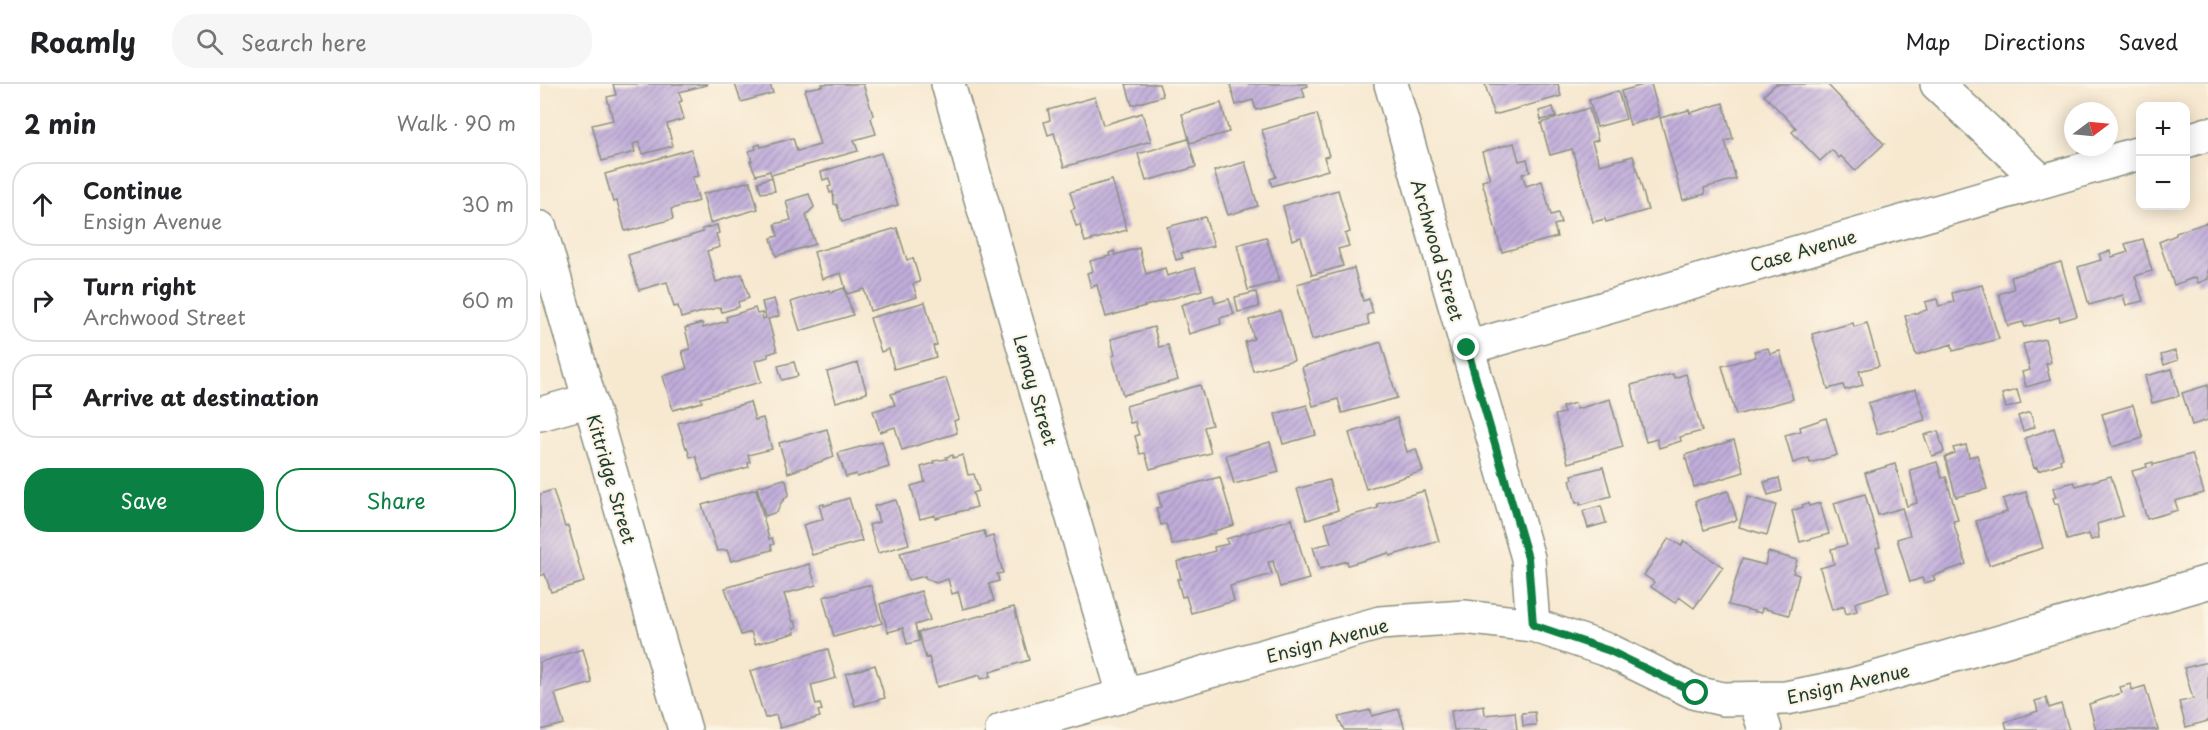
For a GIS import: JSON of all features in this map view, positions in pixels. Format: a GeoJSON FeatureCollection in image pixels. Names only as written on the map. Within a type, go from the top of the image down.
{"type":"FeatureCollection","features":[{"type":"Feature","properties":{"kind":"street","name":"Lemay Street"},"geometry":{"type":"LineString","coordinates":[[948,84],[1124,695]]}},
{"type":"Feature","properties":{"kind":"street","name":"Archwood Street"},"geometry":{"type":"LineString","coordinates":[[1391,84],[1528,558],[1533,625]]}},
{"type":"Feature","properties":{"kind":"street"},"geometry":{"type":"LineString","coordinates":[[1937,84],[2041,181]]}},
{"type":"Feature","properties":{"kind":"street"},"geometry":{"type":"LineString","coordinates":[[2190,140],[2208,134]]}},
{"type":"Feature","properties":{"kind":"street","name":"Case Avenue"},"geometry":{"type":"LineString","coordinates":[[1467,348],[2136,154]]}},
{"type":"Feature","properties":{"kind":"street","name":"Kittridge Street"},"geometry":{"type":"LineString","coordinates":[[540,228],[685,730]]}},
{"type":"Feature","properties":{"kind":"street"},"geometry":{"type":"LineString","coordinates":[[540,414],[590,400]]}},
{"type":"Feature","properties":{"kind":"street","name":"Ensign Avenue"},"geometry":{"type":"LineString","coordinates":[[1002,730],[1380,623],[1464,617],[1533,625],[1610,651],[1696,693],[1724,699],[1786,698],[1851,686],[2208,582]]}},
{"type":"Feature","properties":{"kind":"street"},"geometry":{"type":"LineString","coordinates":[[1755,699],[1765,730]]}},
{"type":"Feature","properties":{"kind":"building"},"geometry":{"type":"Polygon","coordinates":[[[613,84],[707,85],[679,92],[682,101],[679,102],[684,119],[667,124],[673,146],[643,154],[639,142],[633,144],[635,152],[602,161],[592,125],[613,120],[607,97],[616,95],[613,84]]]}},
{"type":"Feature","properties":{"kind":"building"},"geometry":{"type":"Polygon","coordinates":[[[735,84],[770,84],[773,93],[741,102],[735,84]]]}},
{"type":"Feature","properties":{"kind":"building"},"geometry":{"type":"Polygon","coordinates":[[[822,84],[863,84],[873,115],[871,118],[876,134],[854,140],[858,151],[771,175],[770,171],[756,175],[750,161],[752,161],[749,151],[756,149],[755,146],[760,144],[761,147],[793,138],[797,151],[820,145],[805,92],[806,89],[823,86],[822,84]]]}},
{"type":"Feature","properties":{"kind":"building"},"geometry":{"type":"Polygon","coordinates":[[[1126,84],[1159,84],[1163,96],[1132,105],[1126,84]]]}},
{"type":"Feature","properties":{"kind":"building"},"geometry":{"type":"Polygon","coordinates":[[[1230,84],[1307,84],[1308,86],[1302,88],[1305,97],[1256,110],[1253,100],[1236,105],[1230,84]]]}},
{"type":"Feature","properties":{"kind":"building"},"geometry":{"type":"Polygon","coordinates":[[[1485,84],[1558,84],[1561,96],[1494,115],[1485,84]]]}},
{"type":"Feature","properties":{"kind":"building"},"geometry":{"type":"Polygon","coordinates":[[[1651,84],[1660,116],[1630,125],[1621,91],[1651,84]]]}},
{"type":"Feature","properties":{"kind":"building"},"geometry":{"type":"Polygon","coordinates":[[[1776,84],[1827,84],[1884,144],[1855,171],[1832,150],[1820,161],[1792,132],[1796,128],[1764,95],[1776,84]]]}},
{"type":"Feature","properties":{"kind":"building"},"geometry":{"type":"Polygon","coordinates":[[[1618,91],[1626,119],[1597,127],[1589,100],[1618,91]]]}},
{"type":"Feature","properties":{"kind":"building"},"geometry":{"type":"Polygon","coordinates":[[[1095,97],[1103,125],[1142,113],[1151,141],[1064,167],[1054,133],[1048,135],[1044,122],[1050,120],[1048,110],[1095,97]]]}},
{"type":"Feature","properties":{"kind":"building"},"geometry":{"type":"Polygon","coordinates":[[[1221,103],[1229,132],[1190,143],[1182,114],[1221,103]]]}},
{"type":"Feature","properties":{"kind":"building"},"geometry":{"type":"Polygon","coordinates":[[[1723,103],[1733,139],[1725,141],[1736,179],[1704,188],[1705,194],[1683,200],[1660,118],[1689,110],[1690,113],[1723,103]]]}},
{"type":"Feature","properties":{"kind":"building"},"geometry":{"type":"Polygon","coordinates":[[[1553,107],[1556,117],[1541,120],[1539,111],[1553,107]]]}},
{"type":"Feature","properties":{"kind":"building"},"geometry":{"type":"Polygon","coordinates":[[[1589,108],[1598,140],[1592,142],[1600,165],[1633,156],[1648,210],[1606,222],[1605,219],[1593,222],[1572,149],[1550,155],[1541,123],[1589,108]]]}},
{"type":"Feature","properties":{"kind":"building"},"geometry":{"type":"Polygon","coordinates":[[[1317,114],[1329,156],[1324,157],[1328,170],[1272,186],[1270,179],[1276,177],[1262,130],[1317,114]]]}},
{"type":"Feature","properties":{"kind":"building"},"geometry":{"type":"Polygon","coordinates":[[[1188,139],[1196,167],[1146,181],[1138,154],[1188,139]]]}},
{"type":"Feature","properties":{"kind":"building"},"geometry":{"type":"Polygon","coordinates":[[[1514,143],[1519,161],[1527,159],[1530,172],[1522,174],[1526,186],[1542,181],[1551,215],[1558,213],[1561,223],[1554,225],[1557,237],[1502,252],[1482,181],[1490,179],[1482,152],[1514,143]]]}},
{"type":"Feature","properties":{"kind":"building"},"geometry":{"type":"Polygon","coordinates":[[[691,149],[699,176],[692,177],[699,201],[671,209],[673,219],[625,231],[617,201],[613,202],[605,174],[691,149]]]}},
{"type":"Feature","properties":{"kind":"building"},"geometry":{"type":"Polygon","coordinates":[[[881,153],[898,205],[842,222],[837,205],[834,204],[833,192],[830,193],[828,187],[831,186],[829,178],[823,180],[821,172],[881,153]]]}},
{"type":"Feature","properties":{"kind":"building"},"geometry":{"type":"Polygon","coordinates":[[[1245,162],[1258,206],[1228,215],[1214,171],[1245,162]]]}},
{"type":"Feature","properties":{"kind":"building"},"geometry":{"type":"Polygon","coordinates":[[[772,177],[775,191],[761,193],[758,182],[772,177]]]}},
{"type":"Feature","properties":{"kind":"building"},"geometry":{"type":"Polygon","coordinates":[[[1112,180],[1127,230],[1085,242],[1080,225],[1076,226],[1071,210],[1075,208],[1070,192],[1112,180]]]}},
{"type":"Feature","properties":{"kind":"building"},"geometry":{"type":"Polygon","coordinates":[[[750,181],[758,209],[710,223],[703,194],[750,181]]]}},
{"type":"Feature","properties":{"kind":"building"},"geometry":{"type":"Polygon","coordinates":[[[1338,190],[1350,232],[1345,234],[1349,246],[1338,249],[1343,266],[1312,275],[1301,237],[1292,240],[1283,206],[1338,190]]]}},
{"type":"Feature","properties":{"kind":"building"},"geometry":{"type":"Polygon","coordinates":[[[809,194],[814,207],[806,215],[815,244],[776,256],[771,238],[778,236],[775,224],[791,220],[786,201],[809,194]]]}},
{"type":"Feature","properties":{"kind":"building"},"geometry":{"type":"Polygon","coordinates":[[[1205,217],[1214,246],[1181,253],[1183,258],[1176,260],[1167,227],[1205,217]]]}},
{"type":"Feature","properties":{"kind":"building"},"geometry":{"type":"Polygon","coordinates":[[[2208,222],[2208,279],[2198,283],[2196,277],[2174,285],[2159,242],[2176,233],[2208,222]]]}},
{"type":"Feature","properties":{"kind":"building"},"geometry":{"type":"Polygon","coordinates":[[[717,225],[719,233],[716,234],[720,247],[707,251],[716,282],[742,274],[749,298],[738,302],[739,307],[722,312],[720,307],[681,318],[678,306],[674,307],[667,282],[639,290],[628,255],[703,232],[702,229],[717,225]]]}},
{"type":"Feature","properties":{"kind":"building"},"geometry":{"type":"Polygon","coordinates":[[[897,228],[907,260],[913,258],[920,282],[913,284],[917,297],[870,311],[864,289],[847,294],[841,273],[822,279],[814,252],[897,228]]]}},
{"type":"Feature","properties":{"kind":"building"},"geometry":{"type":"Polygon","coordinates":[[[1266,237],[1280,281],[1248,290],[1237,245],[1266,237]]]}},
{"type":"Feature","properties":{"kind":"building"},"geometry":{"type":"Polygon","coordinates":[[[2143,239],[2152,271],[2135,276],[2143,301],[2126,305],[2123,295],[2089,305],[2078,267],[2101,260],[2099,254],[2110,251],[2112,257],[2128,252],[2125,244],[2143,239]]]}},
{"type":"Feature","properties":{"kind":"building"},"geometry":{"type":"Polygon","coordinates":[[[1139,248],[1146,274],[1165,268],[1167,276],[1195,268],[1202,290],[1106,317],[1097,285],[1091,287],[1087,273],[1093,271],[1090,261],[1110,256],[1109,253],[1114,251],[1115,255],[1139,248]]]}},
{"type":"Feature","properties":{"kind":"building"},"geometry":{"type":"Polygon","coordinates":[[[2061,262],[2077,316],[2060,321],[2059,317],[2025,327],[2023,322],[2008,326],[1999,294],[2014,289],[2011,277],[2061,262]]]}},
{"type":"Feature","properties":{"kind":"building"},"geometry":{"type":"Polygon","coordinates":[[[1354,268],[1363,301],[1369,299],[1373,313],[1367,315],[1369,324],[1312,340],[1297,284],[1354,268]]]}},
{"type":"Feature","properties":{"kind":"building"},"geometry":{"type":"Polygon","coordinates":[[[1982,285],[1999,339],[1953,351],[1952,344],[1916,355],[1905,316],[1927,310],[1925,302],[1937,299],[1939,306],[1954,302],[1952,293],[1982,285]]]}},
{"type":"Feature","properties":{"kind":"building"},"geometry":{"type":"Polygon","coordinates":[[[844,288],[853,315],[800,331],[791,302],[829,290],[830,293],[844,288]]]}},
{"type":"Feature","properties":{"kind":"building"},"geometry":{"type":"Polygon","coordinates":[[[1256,292],[1259,307],[1238,312],[1235,297],[1256,292]]]}},
{"type":"Feature","properties":{"kind":"building"},"geometry":{"type":"Polygon","coordinates":[[[1213,295],[1215,303],[1229,299],[1234,314],[1220,318],[1221,324],[1189,334],[1181,305],[1213,295]]]}},
{"type":"Feature","properties":{"kind":"building"},"geometry":{"type":"Polygon","coordinates":[[[774,299],[779,316],[768,319],[777,351],[755,361],[761,382],[701,398],[702,402],[673,410],[663,376],[687,369],[682,351],[690,349],[685,328],[702,323],[703,328],[727,321],[726,317],[755,308],[757,314],[762,313],[763,319],[766,318],[762,302],[774,299]]]}},
{"type":"Feature","properties":{"kind":"building"},"geometry":{"type":"Polygon","coordinates":[[[925,302],[937,345],[933,346],[936,357],[894,369],[889,349],[881,352],[870,318],[925,302]]]}},
{"type":"Feature","properties":{"kind":"building"},"geometry":{"type":"Polygon","coordinates":[[[1280,311],[1294,360],[1253,371],[1245,342],[1254,339],[1249,320],[1280,311]]]}},
{"type":"Feature","properties":{"kind":"building"},"geometry":{"type":"Polygon","coordinates":[[[1853,323],[1854,327],[1867,323],[1879,366],[1859,371],[1863,385],[1845,390],[1843,385],[1828,389],[1812,334],[1853,323]]]}},
{"type":"Feature","properties":{"kind":"building"},"geometry":{"type":"Polygon","coordinates":[[[1154,327],[1159,347],[1168,345],[1178,380],[1123,395],[1112,356],[1115,355],[1111,339],[1154,327]]]}},
{"type":"Feature","properties":{"kind":"building"},"geometry":{"type":"Polygon","coordinates":[[[2045,339],[2051,362],[2046,364],[2050,380],[2026,387],[2022,372],[2030,370],[2023,344],[2045,339]]]}},
{"type":"Feature","properties":{"kind":"building"},"geometry":{"type":"Polygon","coordinates":[[[1381,342],[1397,398],[1342,413],[1338,399],[1313,406],[1302,367],[1381,342]]]}},
{"type":"Feature","properties":{"kind":"building"},"geometry":{"type":"Polygon","coordinates":[[[1768,348],[1770,354],[1780,351],[1793,399],[1736,415],[1722,366],[1756,357],[1754,351],[1768,348]]]}},
{"type":"Feature","properties":{"kind":"building"},"geometry":{"type":"Polygon","coordinates":[[[2175,351],[2178,360],[2164,365],[2161,355],[2175,351]]]}},
{"type":"Feature","properties":{"kind":"building"},"geometry":{"type":"Polygon","coordinates":[[[794,362],[798,376],[782,380],[778,366],[794,362]]]}},
{"type":"Feature","properties":{"kind":"building"},"geometry":{"type":"Polygon","coordinates":[[[858,363],[867,393],[836,402],[827,372],[858,363]]]}},
{"type":"Feature","properties":{"kind":"building"},"geometry":{"type":"Polygon","coordinates":[[[2172,369],[2179,396],[2152,403],[2145,376],[2172,369]]]}},
{"type":"Feature","properties":{"kind":"building"},"geometry":{"type":"Polygon","coordinates":[[[1673,374],[1674,378],[1686,374],[1702,431],[1680,437],[1681,441],[1659,448],[1657,439],[1646,442],[1631,385],[1673,374]]]}},
{"type":"Feature","properties":{"kind":"building"},"geometry":{"type":"Polygon","coordinates":[[[946,378],[959,419],[954,421],[957,433],[902,450],[895,427],[880,432],[873,411],[895,405],[891,394],[946,378]]]}},
{"type":"Feature","properties":{"kind":"building"},"geometry":{"type":"Polygon","coordinates":[[[1200,385],[1212,425],[1204,427],[1211,453],[1150,469],[1145,453],[1140,454],[1135,436],[1139,435],[1135,422],[1130,423],[1126,406],[1200,385]]]}},
{"type":"Feature","properties":{"kind":"building"},"geometry":{"type":"Polygon","coordinates":[[[2208,385],[2208,420],[2192,425],[2182,393],[2208,385]]]}},
{"type":"Feature","properties":{"kind":"building"},"geometry":{"type":"Polygon","coordinates":[[[1916,389],[1925,420],[1877,434],[1868,403],[1916,389]]]}},
{"type":"Feature","properties":{"kind":"building"},"geometry":{"type":"Polygon","coordinates":[[[2017,390],[2021,404],[2006,408],[2002,394],[2017,390]]]}},
{"type":"Feature","properties":{"kind":"building"},"geometry":{"type":"Polygon","coordinates":[[[1610,399],[1623,447],[1568,463],[1555,415],[1564,413],[1562,407],[1575,403],[1577,409],[1610,399]]]}},
{"type":"Feature","properties":{"kind":"building"},"geometry":{"type":"Polygon","coordinates":[[[750,402],[755,420],[763,418],[772,449],[748,455],[749,467],[703,480],[696,456],[690,457],[678,423],[750,402]]]}},
{"type":"Feature","properties":{"kind":"building"},"geometry":{"type":"Polygon","coordinates":[[[1307,405],[1316,435],[1283,444],[1275,414],[1307,405]]]}},
{"type":"Feature","properties":{"kind":"building"},"geometry":{"type":"Polygon","coordinates":[[[2133,405],[2143,438],[2112,447],[2102,414],[2133,405]]]}},
{"type":"Feature","properties":{"kind":"building"},"geometry":{"type":"Polygon","coordinates":[[[2030,412],[2035,427],[2023,431],[2018,416],[2030,412]]]}},
{"type":"Feature","properties":{"kind":"building"},"geometry":{"type":"Polygon","coordinates":[[[1397,418],[1407,452],[1416,449],[1423,471],[1366,489],[1349,433],[1397,418]]]}},
{"type":"Feature","properties":{"kind":"building"},"geometry":{"type":"Polygon","coordinates":[[[1826,418],[1837,455],[1810,463],[1809,458],[1793,463],[1785,435],[1801,431],[1800,427],[1826,418]]]}},
{"type":"Feature","properties":{"kind":"building"},"geometry":{"type":"Polygon","coordinates":[[[2054,428],[2063,458],[2060,460],[2061,463],[2038,471],[2037,467],[2034,468],[2025,438],[2054,428]]]}},
{"type":"Feature","properties":{"kind":"building"},"geometry":{"type":"Polygon","coordinates":[[[827,429],[834,457],[788,473],[779,443],[827,429]]]}},
{"type":"Feature","properties":{"kind":"building"},"geometry":{"type":"Polygon","coordinates":[[[1938,431],[1944,452],[1932,456],[1924,435],[1938,431]]]}},
{"type":"Feature","properties":{"kind":"building"},"geometry":{"type":"Polygon","coordinates":[[[1734,440],[1744,472],[1694,487],[1685,455],[1734,440]]]}},
{"type":"Feature","properties":{"kind":"building"},"geometry":{"type":"Polygon","coordinates":[[[882,441],[889,467],[857,477],[856,474],[846,477],[838,453],[882,441]]]}},
{"type":"Feature","properties":{"kind":"building"},"geometry":{"type":"Polygon","coordinates":[[[1270,442],[1279,472],[1234,484],[1226,455],[1270,442]]]}},
{"type":"Feature","properties":{"kind":"building"},"geometry":{"type":"Polygon","coordinates":[[[1966,445],[1969,457],[1977,455],[1987,489],[1956,497],[1945,457],[1955,453],[1953,448],[1966,445]]]}},
{"type":"Feature","properties":{"kind":"building"},"geometry":{"type":"Polygon","coordinates":[[[2192,454],[2204,493],[2175,501],[2178,510],[2147,519],[2132,471],[2147,467],[2146,464],[2153,462],[2153,465],[2192,454]]]}},
{"type":"Feature","properties":{"kind":"building"},"geometry":{"type":"Polygon","coordinates":[[[953,455],[953,458],[963,455],[968,475],[974,474],[979,491],[973,493],[977,507],[935,518],[935,515],[920,519],[911,486],[925,482],[921,467],[953,455]]]}},
{"type":"Feature","properties":{"kind":"building"},"geometry":{"type":"Polygon","coordinates":[[[1937,462],[1942,478],[1946,477],[1958,520],[1953,521],[1966,564],[1933,576],[1935,580],[1924,583],[1922,578],[1910,582],[1897,539],[1910,535],[1902,508],[1878,515],[1865,473],[1895,464],[1907,506],[1917,503],[1910,470],[1937,462]]]}},
{"type":"Feature","properties":{"kind":"building"},"geometry":{"type":"Polygon","coordinates":[[[1603,467],[1611,496],[1580,505],[1580,502],[1576,503],[1570,480],[1573,479],[1572,475],[1603,467]]]}},
{"type":"Feature","properties":{"kind":"building"},"geometry":{"type":"Polygon","coordinates":[[[2111,476],[2123,516],[2097,524],[2099,538],[2091,540],[2089,534],[2067,540],[2058,503],[2055,504],[2053,498],[2056,497],[2053,488],[2074,482],[2076,486],[2111,476]]]}},
{"type":"Feature","properties":{"kind":"building"},"geometry":{"type":"Polygon","coordinates":[[[1220,477],[1234,525],[1172,545],[1166,524],[1161,525],[1156,508],[1161,507],[1158,493],[1220,477]]]}},
{"type":"Feature","properties":{"kind":"building"},"geometry":{"type":"Polygon","coordinates":[[[1779,478],[1782,491],[1768,495],[1764,482],[1779,478]]]}},
{"type":"Feature","properties":{"kind":"building"},"geometry":{"type":"Polygon","coordinates":[[[784,479],[789,494],[777,512],[765,516],[757,487],[784,479]]]}},
{"type":"Feature","properties":{"kind":"building"},"geometry":{"type":"Polygon","coordinates":[[[1329,480],[1338,510],[1307,520],[1297,489],[1329,480]]]}},
{"type":"Feature","properties":{"kind":"building"},"geometry":{"type":"Polygon","coordinates":[[[756,489],[769,539],[772,538],[774,544],[771,545],[772,550],[731,561],[727,550],[717,551],[702,505],[756,489]]]}},
{"type":"Feature","properties":{"kind":"building"},"geometry":{"type":"Polygon","coordinates":[[[553,490],[565,527],[568,526],[584,582],[551,592],[545,574],[540,576],[540,494],[553,490]]]}},
{"type":"Feature","properties":{"kind":"building"},"geometry":{"type":"Polygon","coordinates":[[[1424,491],[1439,541],[1390,556],[1389,553],[1348,565],[1347,561],[1320,569],[1313,547],[1331,543],[1325,523],[1378,508],[1377,504],[1424,491]]]}},
{"type":"Feature","properties":{"kind":"building"},"geometry":{"type":"Polygon","coordinates":[[[1728,491],[1737,520],[1704,530],[1695,501],[1728,491]]]}},
{"type":"Feature","properties":{"kind":"building"},"geometry":{"type":"Polygon","coordinates":[[[2026,492],[2043,548],[1989,565],[1976,521],[2007,512],[2003,499],[2026,492]]]}},
{"type":"Feature","properties":{"kind":"building"},"geometry":{"type":"Polygon","coordinates":[[[1865,494],[1880,547],[1876,548],[1889,592],[1855,603],[1857,611],[1846,614],[1844,606],[1832,610],[1820,568],[1834,564],[1831,549],[1847,545],[1834,503],[1865,494]]]}},
{"type":"Feature","properties":{"kind":"building"},"geometry":{"type":"Polygon","coordinates":[[[1748,497],[1776,505],[1767,535],[1739,527],[1748,497]]]}},
{"type":"Feature","properties":{"kind":"building"},"geometry":{"type":"Polygon","coordinates":[[[849,498],[862,541],[812,555],[803,525],[823,519],[819,505],[824,504],[824,506],[849,498]]]}},
{"type":"Feature","properties":{"kind":"building"},"geometry":{"type":"Polygon","coordinates":[[[896,500],[909,544],[878,553],[869,525],[879,522],[874,506],[896,500]]]}},
{"type":"Feature","properties":{"kind":"building"},"geometry":{"type":"Polygon","coordinates":[[[1808,503],[1809,506],[1820,503],[1829,534],[1800,542],[1792,511],[1808,503]]]}},
{"type":"Feature","properties":{"kind":"building"},"geometry":{"type":"Polygon","coordinates":[[[1601,506],[1606,523],[1588,528],[1583,511],[1601,506]]]}},
{"type":"Feature","properties":{"kind":"building"},"geometry":{"type":"Polygon","coordinates":[[[1292,519],[1309,579],[1280,587],[1273,561],[1268,562],[1272,574],[1230,586],[1234,601],[1191,613],[1186,596],[1182,597],[1177,579],[1181,579],[1177,562],[1215,551],[1214,547],[1228,544],[1226,539],[1292,519]]]}},
{"type":"Feature","properties":{"kind":"building"},"geometry":{"type":"Polygon","coordinates":[[[984,531],[986,538],[993,536],[1003,573],[997,574],[999,581],[989,584],[994,601],[963,609],[958,592],[952,594],[948,579],[936,583],[925,576],[908,580],[900,553],[984,531]]]}},
{"type":"Feature","properties":{"kind":"building"},"geometry":{"type":"Polygon","coordinates":[[[1669,538],[1681,546],[1684,541],[1723,567],[1694,608],[1679,597],[1675,603],[1651,587],[1654,582],[1644,575],[1669,538]]]}},
{"type":"Feature","properties":{"kind":"building"},"geometry":{"type":"Polygon","coordinates":[[[1768,552],[1797,560],[1793,573],[1799,575],[1789,615],[1762,608],[1761,613],[1728,605],[1742,559],[1765,565],[1768,552]]]}},
{"type":"Feature","properties":{"kind":"building"},"geometry":{"type":"Polygon","coordinates":[[[809,564],[816,585],[784,594],[793,622],[795,621],[797,627],[794,628],[795,633],[755,644],[751,632],[741,635],[725,588],[809,564]]]}},
{"type":"Feature","properties":{"kind":"building"},"geometry":{"type":"Polygon","coordinates":[[[867,585],[871,586],[882,623],[834,637],[823,597],[867,585]]]}},
{"type":"Feature","properties":{"kind":"building"},"geometry":{"type":"Polygon","coordinates":[[[921,591],[930,620],[915,625],[919,641],[907,644],[903,628],[888,632],[880,604],[921,591]]]}},
{"type":"Feature","properties":{"kind":"building"},"geometry":{"type":"Polygon","coordinates":[[[1014,607],[1029,660],[990,672],[991,676],[981,679],[980,675],[937,687],[929,657],[926,658],[918,632],[1014,607]]]}},
{"type":"Feature","properties":{"kind":"building"},"geometry":{"type":"Polygon","coordinates":[[[583,649],[592,683],[555,694],[564,724],[540,730],[540,662],[583,649]]]}},
{"type":"Feature","properties":{"kind":"building"},"geometry":{"type":"Polygon","coordinates":[[[828,649],[836,678],[811,685],[816,705],[820,704],[822,710],[818,711],[820,717],[780,728],[776,715],[765,718],[750,671],[828,649]]]}},
{"type":"Feature","properties":{"kind":"building"},"geometry":{"type":"Polygon","coordinates":[[[2208,662],[2208,721],[2186,727],[2179,702],[2193,699],[2184,668],[2208,662]]]}},
{"type":"Feature","properties":{"kind":"building"},"geometry":{"type":"Polygon","coordinates":[[[875,665],[885,698],[855,706],[846,674],[875,665]]]}},
{"type":"Feature","properties":{"kind":"building"},"geometry":{"type":"Polygon","coordinates":[[[2131,684],[2132,690],[2145,686],[2158,730],[2096,730],[2089,704],[2122,693],[2120,687],[2131,684]]]}},
{"type":"Feature","properties":{"kind":"building"},"geometry":{"type":"Polygon","coordinates":[[[2046,698],[2049,708],[2061,704],[2069,730],[2007,730],[2005,722],[2038,711],[2035,701],[2046,698]]]}},
{"type":"Feature","properties":{"kind":"building"},"geometry":{"type":"Polygon","coordinates":[[[1484,706],[1485,715],[1515,712],[1517,730],[1454,730],[1451,711],[1484,706]]]}},
{"type":"Feature","properties":{"kind":"building"},"geometry":{"type":"Polygon","coordinates":[[[1399,709],[1405,730],[1344,730],[1338,717],[1371,710],[1372,716],[1399,709]]]}},
{"type":"Feature","properties":{"kind":"building"},"geometry":{"type":"Polygon","coordinates":[[[1535,712],[1536,725],[1523,726],[1522,713],[1535,712]]]}},
{"type":"Feature","properties":{"kind":"route"},"geometry":{"type":"LineString","coordinates":[[1467,348],[1528,558],[1533,625],[1610,651],[1696,693]]}}]}
